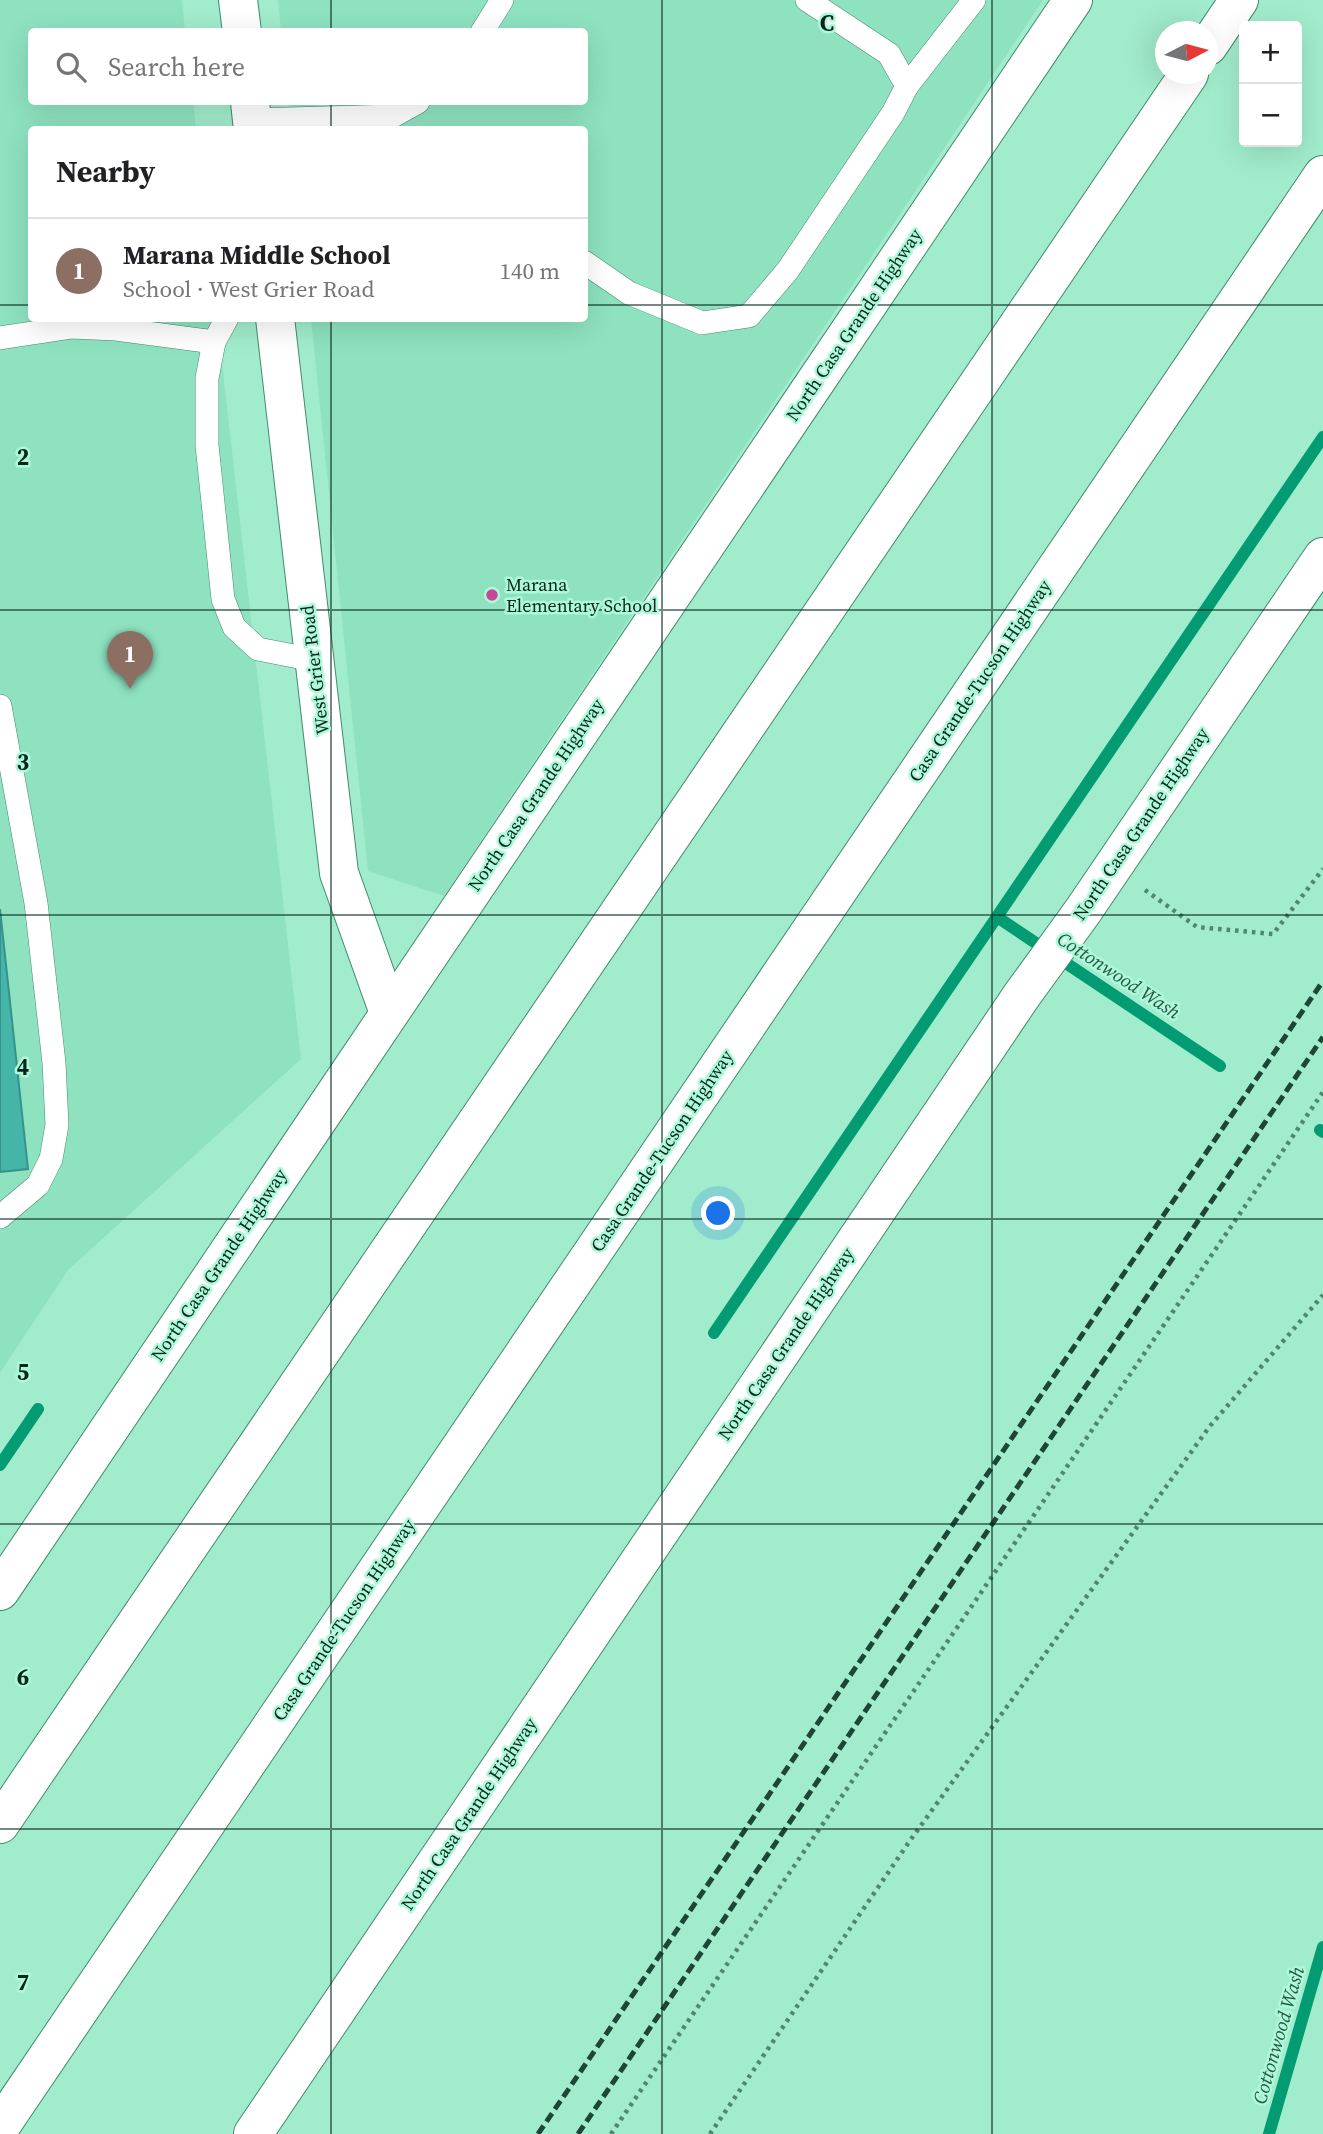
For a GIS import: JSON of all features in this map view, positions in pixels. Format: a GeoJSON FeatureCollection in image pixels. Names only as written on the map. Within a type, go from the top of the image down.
{"type":"FeatureCollection","features":[{"type":"Feature","properties":{"kind":"main road"},"geometry":{"type":"LineString","coordinates":[[238,0],[242,28]]}},
{"type":"Feature","properties":{"kind":"main road","name":"North Casa Grande Highway"},"geometry":{"type":"LineString","coordinates":[[0,1591],[1073,0]]}},
{"type":"Feature","properties":{"kind":"main road"},"geometry":{"type":"LineString","coordinates":[[1218,31],[1239,0]]}},
{"type":"Feature","properties":{"kind":"main road"},"geometry":{"type":"LineString","coordinates":[[0,1824],[1182,84]]}},
{"type":"Feature","properties":{"kind":"main road","name":"Casa Grande-Tucson Highway"},"geometry":{"type":"LineString","coordinates":[[0,2127],[1323,175]]}},
{"type":"Feature","properties":{"kind":"main road","name":"West Grier Road"},"geometry":{"type":"LineString","coordinates":[[275,322],[339,873],[389,1013]]}},
{"type":"Feature","properties":{"kind":"main road","name":"North Casa Grande Highway"},"geometry":{"type":"LineString","coordinates":[[253,2134],[1022,995],[1083,911],[1323,557]]}},
{"type":"Feature","properties":{"kind":"lane"},"geometry":{"type":"LineString","coordinates":[[484,28],[502,0]]}},
{"type":"Feature","properties":{"kind":"lane"},"geometry":{"type":"LineString","coordinates":[[807,0],[889,54],[907,86]]}},
{"type":"Feature","properties":{"kind":"lane"},"geometry":{"type":"LineString","coordinates":[[588,265],[629,293],[702,323],[749,316],[788,270],[907,86],[974,0]]}},
{"type":"Feature","properties":{"kind":"lane"},"geometry":{"type":"LineString","coordinates":[[251,117],[398,123],[415,105]]}},
{"type":"Feature","properties":{"kind":"lane"},"geometry":{"type":"LineString","coordinates":[[225,322],[214,342],[207,378],[207,445],[223,599],[234,627],[258,649],[314,660]]}},
{"type":"Feature","properties":{"kind":"lane"},"geometry":{"type":"LineString","coordinates":[[0,338],[72,327],[116,329],[214,342]]}},
{"type":"Feature","properties":{"kind":"lane"},"geometry":{"type":"LineString","coordinates":[[0,706],[36,903],[54,1063],[57,1125],[51,1159],[38,1185],[0,1217]]}},
{"type":"Feature","properties":{"kind":"path"},"geometry":{"type":"LineString","coordinates":[[1112,867],[1197,927],[1273,933],[1323,869]]}},
{"type":"Feature","properties":{"kind":"path"},"geometry":{"type":"LineString","coordinates":[[611,2134],[1323,1092]]}},
{"type":"Feature","properties":{"kind":"path"},"geometry":{"type":"LineString","coordinates":[[710,2134],[909,1842],[1210,1426],[1323,1295]]}},
{"type":"Feature","properties":{"kind":"shaded area"},"geometry":{"type":"Polygon","coordinates":[[[0,0],[182,0],[185,28],[28,28],[28,105],[193,105],[196,126],[28,126],[28,322],[217,322],[301,1059],[68,1270],[0,1373],[0,0]]]}},
{"type":"Feature","properties":{"kind":"shaded area","name":"Marana Elementary School"},"geometry":{"type":"Polygon","coordinates":[[[278,0],[1043,0],[444,896],[368,871],[311,322],[588,322],[588,126],[291,126],[289,105],[588,105],[588,28],[281,28],[278,0]]]}},
{"type":"Feature","properties":{"kind":"building"},"geometry":{"type":"Polygon","coordinates":[[[0,909],[28,1169],[0,1172],[0,909]]]}},
{"type":"Feature","properties":{"kind":"waterway"},"geometry":{"type":"LineString","coordinates":[[714,1333],[1323,437]]}},
{"type":"Feature","properties":{"kind":"waterway","name":"Cottonwood Wash"},"geometry":{"type":"LineString","coordinates":[[997,917],[1220,1066]]}},
{"type":"Feature","properties":{"kind":"waterway"},"geometry":{"type":"LineString","coordinates":[[0,1465],[38,1409]]}},
{"type":"Feature","properties":{"kind":"waterway","name":"Cottonwood Wash"},"geometry":{"type":"LineString","coordinates":[[1269,2134],[1323,1947]]}},
{"type":"Feature","properties":{"kind":"railway"},"geometry":{"type":"LineString","coordinates":[[538,2134],[1323,981]]}},
{"type":"Feature","properties":{"kind":"railway"},"geometry":{"type":"LineString","coordinates":[[578,2134],[1323,1037]]}},
{"type":"Feature","properties":{"kind":"place","name":"Marana Elementary School"},"geometry":{"type":"Point","coordinates":[492,595]}},
{"type":"Feature","properties":{"kind":"place","name":"Marana Middle School"},"geometry":{"type":"Point","coordinates":[130,689]}}]}
